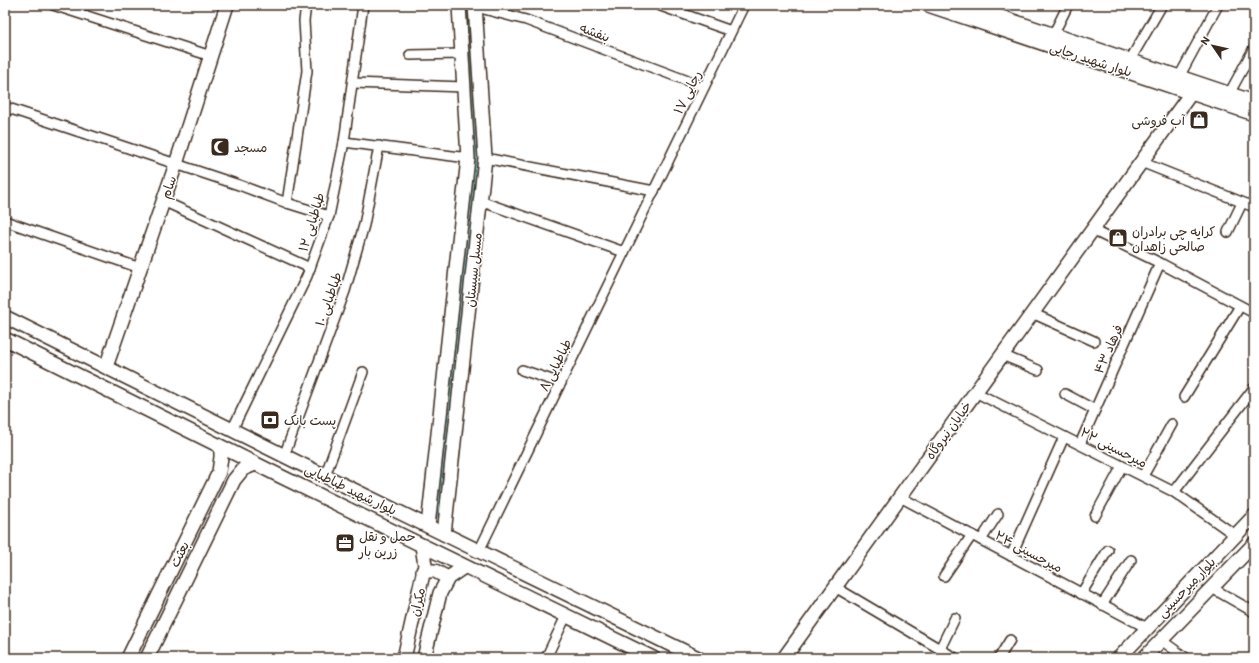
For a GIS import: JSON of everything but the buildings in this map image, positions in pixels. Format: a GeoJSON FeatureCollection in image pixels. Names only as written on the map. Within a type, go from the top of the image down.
{"type":"FeatureCollection","features":[{"type":"Feature","properties":{"kind":"main road","name":"سام"},"geometry":{"type":"LineString","coordinates":[[106,367],[176,164],[227,5]]}},
{"type":"Feature","properties":{"kind":"main road","name":"مسیل سیستان"},"geometry":{"type":"LineString","coordinates":[[428,526],[468,158],[460,5]]}},
{"type":"Feature","properties":{"kind":"main road","name":"بلوار شهید رجایی"},"geometry":{"type":"LineString","coordinates":[[928,5],[1254,114]]}},
{"type":"Feature","properties":{"kind":"main road","name":"بلوار شهید رجایی"},"geometry":{"type":"LineString","coordinates":[[964,5],[986,8],[1053,35],[1254,102]]}},
{"type":"Feature","properties":{"kind":"main road","name":"مسیل سیستان"},"geometry":{"type":"LineString","coordinates":[[444,534],[484,158],[475,6]]}},
{"type":"Feature","properties":{"kind":"main road","name":"خیابان نیروگاه"},"geometry":{"type":"LineString","coordinates":[[784,658],[1191,93]]}},
{"type":"Feature","properties":{"kind":"main road","name":"بلوار شهید طباطبایی"},"geometry":{"type":"LineString","coordinates":[[5,317],[284,456],[698,658]]}},
{"type":"Feature","properties":{"kind":"main road","name":"بلوار شهید طباطبایی"},"geometry":{"type":"LineString","coordinates":[[5,339],[255,464],[566,616],[632,654],[653,658]]}},
{"type":"Feature","properties":{"kind":"main road","name":"بعثت"},"geometry":{"type":"LineString","coordinates":[[130,657],[219,472],[221,447]]}},
{"type":"Feature","properties":{"kind":"main road","name":"بعثت"},"geometry":{"type":"LineString","coordinates":[[149,657],[234,480],[243,469],[255,464]]}},
{"type":"Feature","properties":{"kind":"main road"},"geometry":{"type":"LineString","coordinates":[[219,472],[234,480]]}},
{"type":"Feature","properties":{"kind":"main road"},"geometry":{"type":"LineString","coordinates":[[318,495],[325,476]]}},
{"type":"Feature","properties":{"kind":"main road","name":"بلوار میرحسینی"},"geometry":{"type":"LineString","coordinates":[[1118,658],[1254,516]]}},
{"type":"Feature","properties":{"kind":"main road","name":"مکران"},"geometry":{"type":"LineString","coordinates":[[404,658],[425,565],[422,546]]}},
{"type":"Feature","properties":{"kind":"main road","name":"بلوار میرحسینی"},"geometry":{"type":"LineString","coordinates":[[1144,658],[1212,588],[1252,550]]}},
{"type":"Feature","properties":{"kind":"main road","name":"مکران"},"geometry":{"type":"LineString","coordinates":[[424,658],[440,593],[448,578],[464,567]]}},
{"type":"Feature","properties":{"kind":"main road"},"geometry":{"type":"LineString","coordinates":[[423,571],[435,571],[448,578]]}},
{"type":"Feature","properties":{"kind":"main road"},"geometry":{"type":"LineString","coordinates":[[130,657],[149,657]]}},
{"type":"Feature","properties":{"kind":"street"},"geometry":{"type":"LineString","coordinates":[[53,5],[211,56]]}},
{"type":"Feature","properties":{"kind":"street"},"geometry":{"type":"LineString","coordinates":[[287,203],[307,71],[304,21],[306,5]]}},
{"type":"Feature","properties":{"kind":"street","name":"طباطبایی ۱۲"},"geometry":{"type":"LineString","coordinates":[[232,430],[310,268],[329,216],[344,142],[363,5]]}},
{"type":"Feature","properties":{"kind":"street"},"geometry":{"type":"LineString","coordinates":[[658,5],[731,31]]}},
{"type":"Feature","properties":{"kind":"street","name":"رجایی ۱۷"},"geometry":{"type":"LineString","coordinates":[[654,191],[744,5]]}},
{"type":"Feature","properties":{"kind":"street"},"geometry":{"type":"LineString","coordinates":[[1053,35],[1068,5]]}},
{"type":"Feature","properties":{"kind":"street"},"geometry":{"type":"LineString","coordinates":[[1130,60],[1162,5]]}},
{"type":"Feature","properties":{"kind":"street"},"geometry":{"type":"LineString","coordinates":[[1179,77],[1218,5]]}},
{"type":"Feature","properties":{"kind":"street","name":"بنفشه"},"geometry":{"type":"LineString","coordinates":[[475,6],[526,20],[704,87]]}},
{"type":"Feature","properties":{"kind":"street"},"geometry":{"type":"LineString","coordinates":[[1229,94],[1254,48]]}},
{"type":"Feature","properties":{"kind":"street"},"geometry":{"type":"LineString","coordinates":[[410,55],[462,54]]}},
{"type":"Feature","properties":{"kind":"street"},"geometry":{"type":"LineString","coordinates":[[352,83],[464,87]]}},
{"type":"Feature","properties":{"kind":"street"},"geometry":{"type":"LineString","coordinates":[[5,107],[329,216]]}},
{"type":"Feature","properties":{"kind":"street"},"geometry":{"type":"LineString","coordinates":[[344,142],[468,158]]}},
{"type":"Feature","properties":{"kind":"street","name":"طباطبایی ۱۰"},"geometry":{"type":"LineString","coordinates":[[284,456],[345,291],[364,225],[379,146]]}},
{"type":"Feature","properties":{"kind":"street"},"geometry":{"type":"LineString","coordinates":[[484,158],[654,191]]}},
{"type":"Feature","properties":{"kind":"street"},"geometry":{"type":"LineString","coordinates":[[1141,162],[1254,207]]}},
{"type":"Feature","properties":{"kind":"street","name":"طباطبایی ۸"},"geometry":{"type":"LineString","coordinates":[[479,551],[654,191]]}},
{"type":"Feature","properties":{"kind":"street"},"geometry":{"type":"LineString","coordinates":[[162,201],[310,268]]}},
{"type":"Feature","properties":{"kind":"street"},"geometry":{"type":"LineString","coordinates":[[480,201],[624,252]]}},
{"type":"Feature","properties":{"kind":"street"},"geometry":{"type":"LineString","coordinates":[[1228,232],[1242,203]]}},
{"type":"Feature","properties":{"kind":"street"},"geometry":{"type":"LineString","coordinates":[[5,221],[140,268]]}},
{"type":"Feature","properties":{"kind":"street"},"geometry":{"type":"LineString","coordinates":[[1092,230],[1160,263],[1254,313]]}},
{"type":"Feature","properties":{"kind":"street","name":"فرهاد ۴۳"},"geometry":{"type":"LineString","coordinates":[[1080,444],[1160,263]]}},
{"type":"Feature","properties":{"kind":"street"},"geometry":{"type":"LineString","coordinates":[[1184,397],[1240,306]]}},
{"type":"Feature","properties":{"kind":"street"},"geometry":{"type":"LineString","coordinates":[[1032,313],[1094,341]]}},
{"type":"Feature","properties":{"kind":"street"},"geometry":{"type":"LineString","coordinates":[[1002,355],[1038,370]]}},
{"type":"Feature","properties":{"kind":"street"},"geometry":{"type":"LineString","coordinates":[[522,370],[561,382]]}},
{"type":"Feature","properties":{"kind":"street"},"geometry":{"type":"LineString","coordinates":[[325,476],[363,372]]}},
{"type":"Feature","properties":{"kind":"street"},"geometry":{"type":"LineString","coordinates":[[1174,492],[1254,388]]}},
{"type":"Feature","properties":{"kind":"street","name":"میرحسینی ۲۲"},"geometry":{"type":"LineString","coordinates":[[975,392],[1174,492],[1235,535]]}},
{"type":"Feature","properties":{"kind":"street"},"geometry":{"type":"LineString","coordinates":[[1065,394],[1095,410]]}},
{"type":"Feature","properties":{"kind":"street"},"geometry":{"type":"LineString","coordinates":[[1143,476],[1172,424]]}},
{"type":"Feature","properties":{"kind":"street"},"geometry":{"type":"LineString","coordinates":[[1011,556],[1064,437]]}},
{"type":"Feature","properties":{"kind":"street"},"geometry":{"type":"LineString","coordinates":[[1095,516],[1122,466]]}},
{"type":"Feature","properties":{"kind":"street","name":"میرحسینی ۲۴"},"geometry":{"type":"LineString","coordinates":[[900,497],[1147,628]]}},
{"type":"Feature","properties":{"kind":"street"},"geometry":{"type":"LineString","coordinates":[[981,540],[998,514]]}},
{"type":"Feature","properties":{"kind":"street"},"geometry":{"type":"LineString","coordinates":[[944,576],[972,536]]}},
{"type":"Feature","properties":{"kind":"street"},"geometry":{"type":"LineString","coordinates":[[1081,594],[1108,550]]}},
{"type":"Feature","properties":{"kind":"street"},"geometry":{"type":"LineString","coordinates":[[1102,605],[1131,560]]}},
{"type":"Feature","properties":{"kind":"street"},"geometry":{"type":"LineString","coordinates":[[835,587],[955,658]]}},
{"type":"Feature","properties":{"kind":"street"},"geometry":{"type":"LineString","coordinates":[[1212,588],[1254,612]]}},
{"type":"Feature","properties":{"kind":"street"},"geometry":{"type":"LineString","coordinates":[[546,658],[566,616]]}},
{"type":"Feature","properties":{"kind":"street"},"geometry":{"type":"LineString","coordinates":[[940,649],[954,618]]}},
{"type":"Feature","properties":{"kind":"street"},"geometry":{"type":"LineString","coordinates":[[999,658],[1010,640]]}},
{"type":"Feature","properties":{"kind":"street"},"geometry":{"type":"LineString","coordinates":[[1161,640],[1186,658]]}},
{"type":"Feature","properties":{"kind":"waterway"},"geometry":{"type":"LineString","coordinates":[[439,513],[477,158],[476,124],[467,5]]}},
{"type":"Feature","properties":{"kind":"place","name":"آب فروشی"},"geometry":{"type":"Point","coordinates":[1199,120]}},
{"type":"Feature","properties":{"kind":"place","name":"مسجد"},"geometry":{"type":"Point","coordinates":[220,147]}},
{"type":"Feature","properties":{"kind":"place","name":"کرایه چی برادران صالحی زاهدان"},"geometry":{"type":"Point","coordinates":[1118,238]}},
{"type":"Feature","properties":{"kind":"place","name":"پست بانک"},"geometry":{"type":"Point","coordinates":[270,420]}},
{"type":"Feature","properties":{"kind":"place","name":"حمل و نقل زرین بار"},"geometry":{"type":"Point","coordinates":[345,543]}}]}
